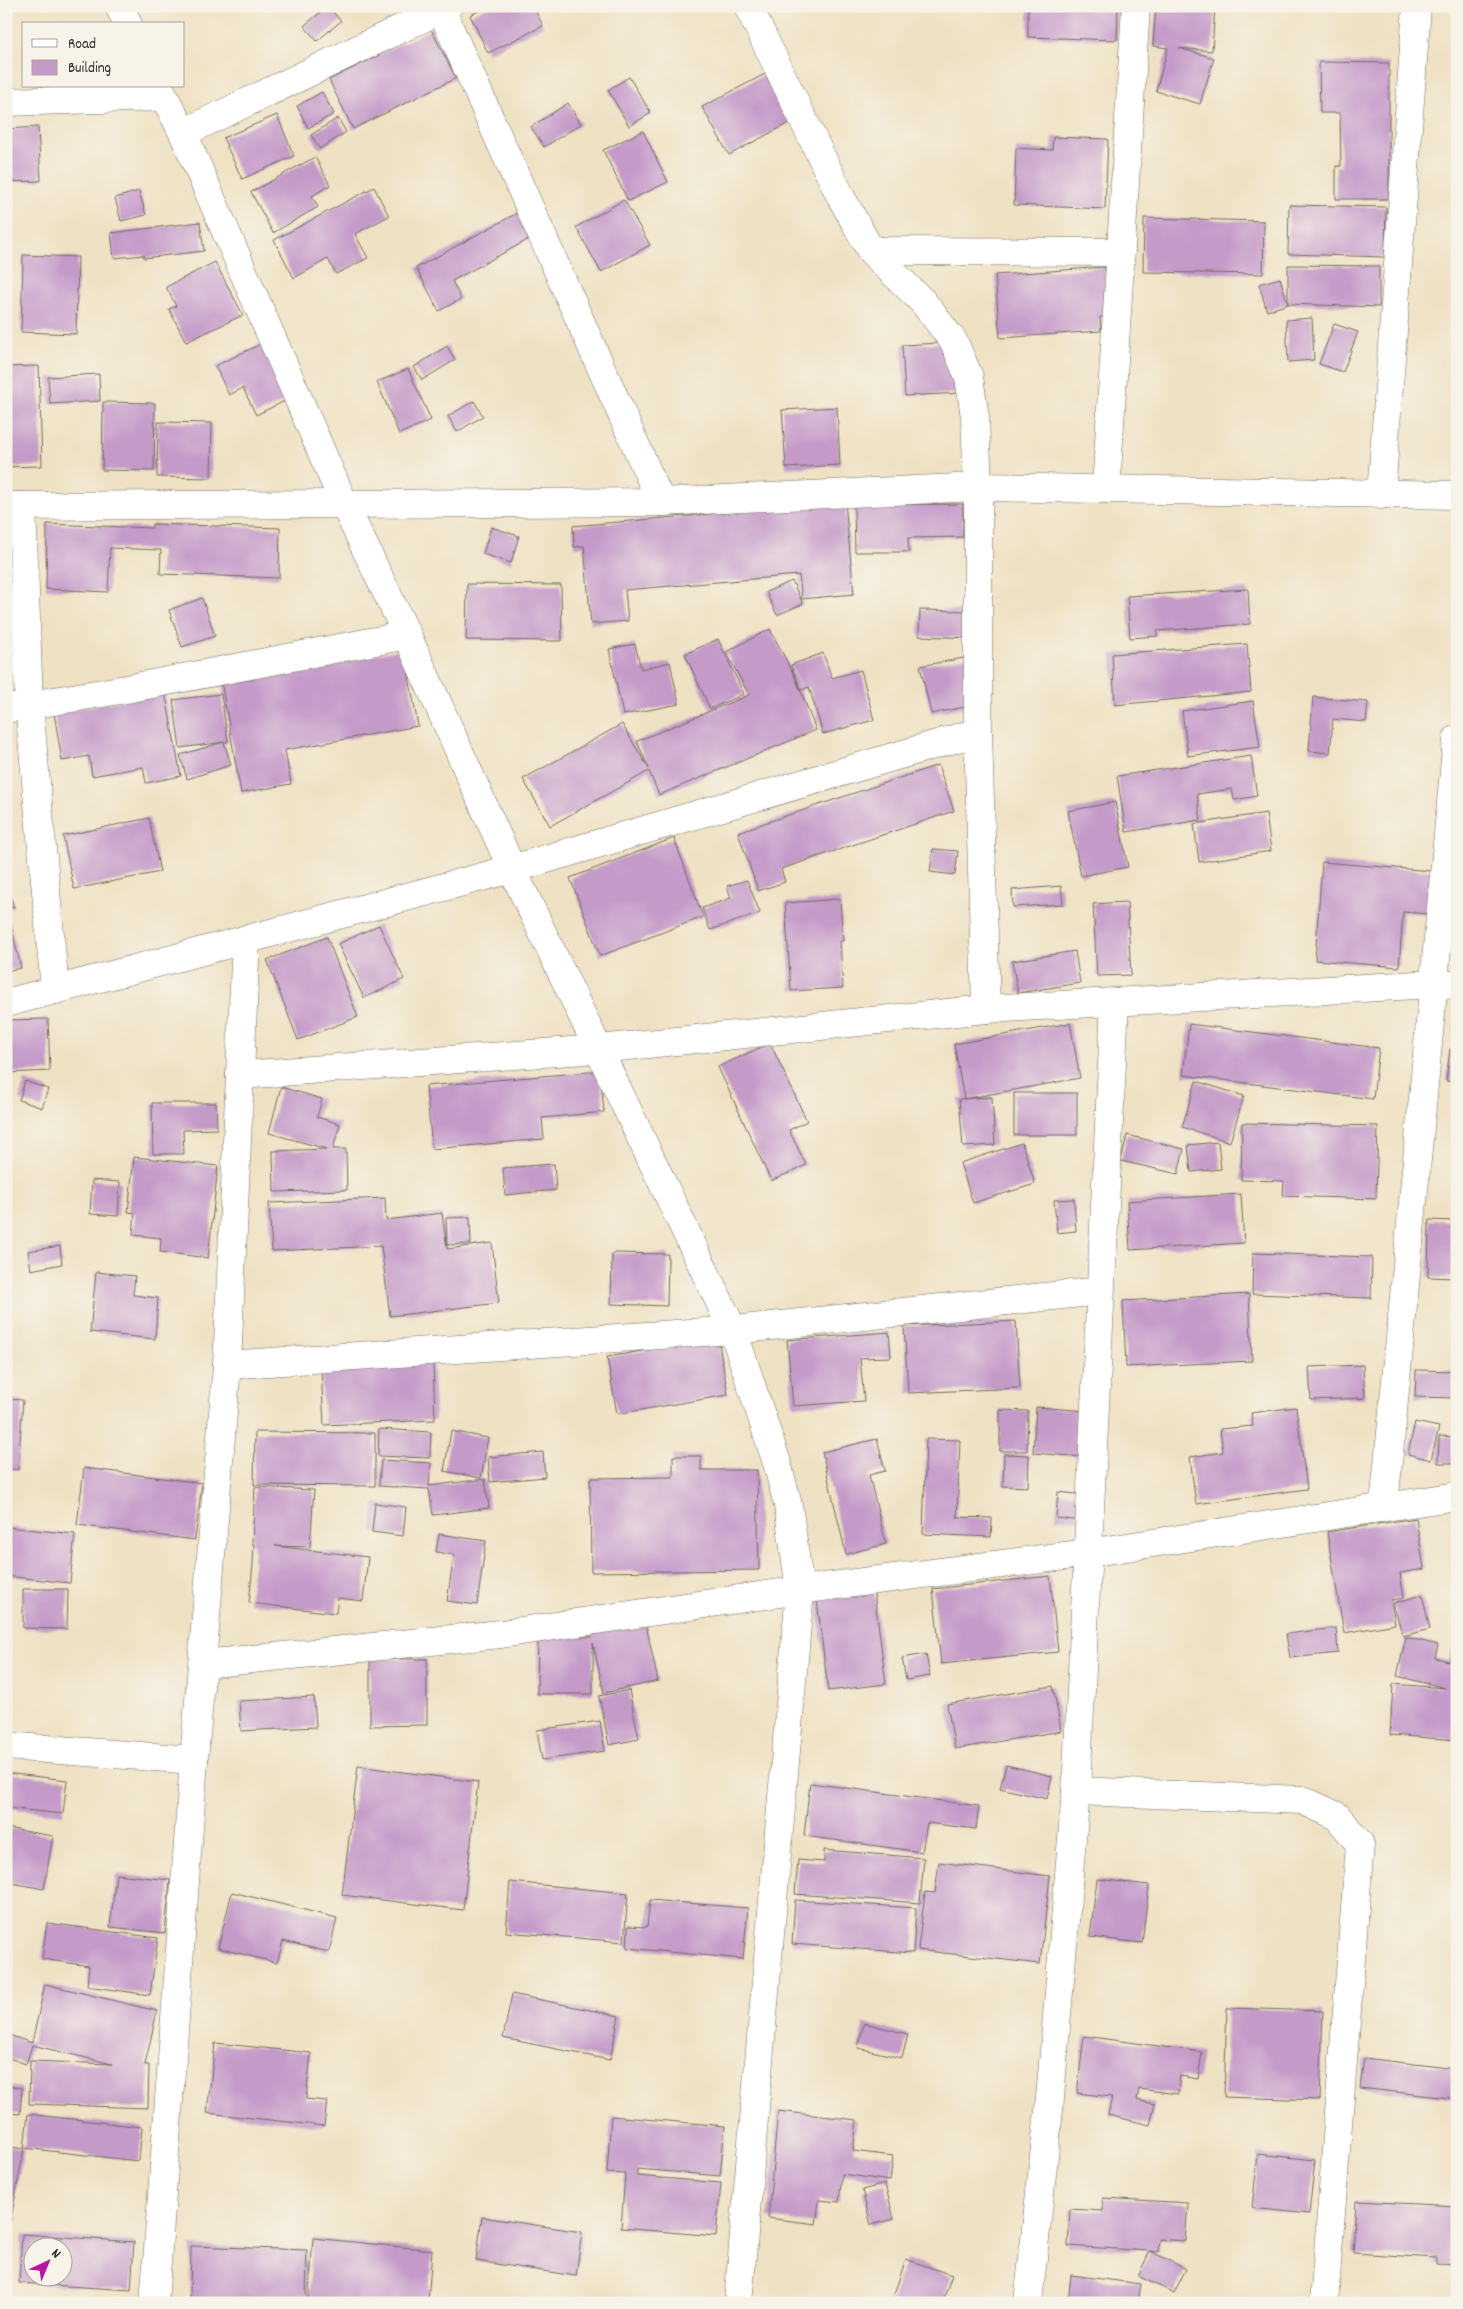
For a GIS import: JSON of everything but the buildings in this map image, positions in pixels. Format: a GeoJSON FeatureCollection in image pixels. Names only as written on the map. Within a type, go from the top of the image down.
{"type":"FeatureCollection","features":[{"type":"Feature","properties":{"kind":"street"},"geometry":{"type":"LineString","coordinates":[[120,6],[127,22]]}},
{"type":"Feature","properties":{"kind":"street"},"geometry":{"type":"LineString","coordinates":[[748,6],[841,197],[871,251],[924,303],[954,342],[969,377],[974,417],[978,487],[978,732],[986,1009]]}},
{"type":"Feature","properties":{"kind":"street"},"geometry":{"type":"LineString","coordinates":[[1106,489],[1136,6]]}},
{"type":"Feature","properties":{"kind":"street"},"geometry":{"type":"LineString","coordinates":[[1381,495],[1417,6]]}},
{"type":"Feature","properties":{"kind":"street"},"geometry":{"type":"LineString","coordinates":[[183,133],[445,8],[662,502]]}},
{"type":"Feature","properties":{"kind":"street"},"geometry":{"type":"LineString","coordinates":[[6,102],[161,92],[183,133],[345,506],[407,635],[512,869],[732,1330],[777,1463],[788,1505],[800,1590],[738,2303]]}},
{"type":"Feature","properties":{"kind":"street"},"geometry":{"type":"LineString","coordinates":[[871,251],[1121,252]]}},
{"type":"Feature","properties":{"kind":"street"},"geometry":{"type":"LineString","coordinates":[[55,990],[18,707],[14,506],[345,506],[662,502],[978,487],[1457,495]]}},
{"type":"Feature","properties":{"kind":"street"},"geometry":{"type":"LineString","coordinates":[[18,707],[126,689],[407,635]]}},
{"type":"Feature","properties":{"kind":"street"},"geometry":{"type":"LineString","coordinates":[[6,1003],[512,869],[978,732]]}},
{"type":"Feature","properties":{"kind":"street"},"geometry":{"type":"LineString","coordinates":[[1384,1506],[1446,985],[1457,739]]}},
{"type":"Feature","properties":{"kind":"street"},"geometry":{"type":"LineString","coordinates":[[154,2303],[194,1760],[227,1365],[246,939]]}},
{"type":"Feature","properties":{"kind":"street"},"geometry":{"type":"LineString","coordinates":[[240,1075],[599,1049],[986,1009],[1446,985]]}},
{"type":"Feature","properties":{"kind":"street"},"geometry":{"type":"LineString","coordinates":[[1028,2303],[1049,2110],[1076,1791],[1115,1003]]}},
{"type":"Feature","properties":{"kind":"street"},"geometry":{"type":"LineString","coordinates":[[227,1365],[732,1330],[1100,1290]]}},
{"type":"Feature","properties":{"kind":"street"},"geometry":{"type":"LineString","coordinates":[[203,1664],[500,1634],[800,1590],[1088,1553],[1457,1496]]}},
{"type":"Feature","properties":{"kind":"street"},"geometry":{"type":"LineString","coordinates":[[6,1746],[194,1760]]}},
{"type":"Feature","properties":{"kind":"street"},"geometry":{"type":"LineString","coordinates":[[1076,1791],[1302,1800],[1337,1816],[1360,1844],[1324,2303]]}}]}
